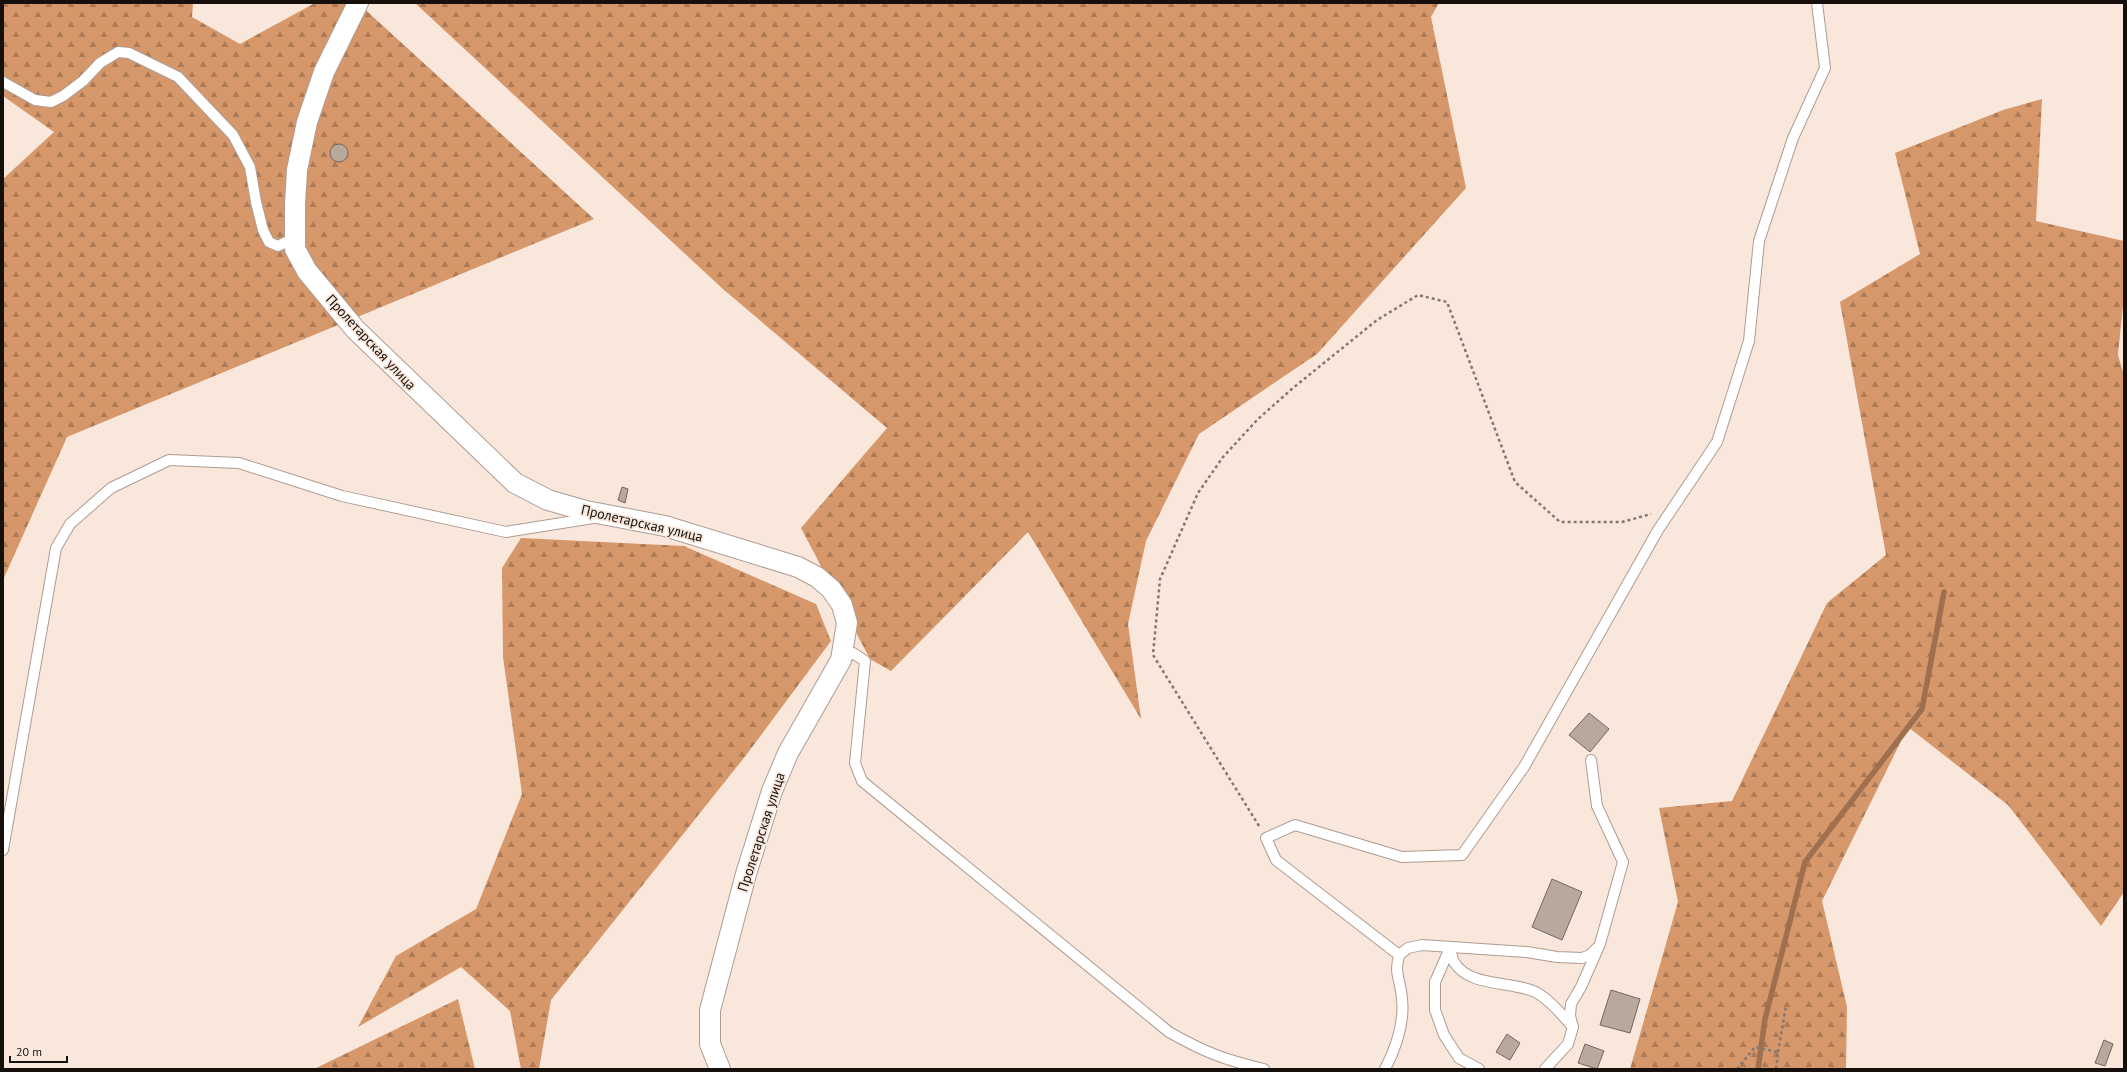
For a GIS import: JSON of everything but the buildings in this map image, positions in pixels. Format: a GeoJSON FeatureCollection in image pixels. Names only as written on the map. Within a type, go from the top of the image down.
{"type":"FeatureCollection","features":[{"type":"Feature","properties":{"kind":"street","name":"Пролетарская улица"},"geometry":{"type":"LineString","coordinates":[[358,3],[324,72],[307,122],[297,170],[295,249],[307,271],[355,329],[425,399],[514,483],[548,500],[607,516],[665,526],[726,543],[798,567],[817,577],[831,589],[842,605],[847,623],[841,660],[788,753],[772,791],[746,874],[710,1010],[710,1044],[720,1069]]}},
{"type":"Feature","properties":{"kind":"lane"},"geometry":{"type":"LineString","coordinates":[[1399,955],[1276,860],[1266,838],[1295,825],[1402,857],[1462,855],[1524,767],[1658,530],[1717,442],[1749,341],[1759,241],[1794,138],[1825,68],[1817,3]]}},
{"type":"Feature","properties":{"kind":"lane"},"geometry":{"type":"LineString","coordinates":[[3,82],[34,100],[51,102],[63,96],[83,81],[100,63],[118,52],[129,53],[178,77],[233,135],[250,167],[263,230],[269,242],[278,246],[286,242],[295,249]]}},
{"type":"Feature","properties":{"kind":"lane"},"geometry":{"type":"LineString","coordinates":[[3,850],[56,548],[70,524],[111,488],[169,460],[239,463],[342,496],[506,532],[607,516]]}},
{"type":"Feature","properties":{"kind":"lane"},"geometry":{"type":"LineString","coordinates":[[841,660],[854,653],[865,661],[854,763],[862,781],[1169,1032],[1198,1049],[1228,1060],[1264,1069]]}},
{"type":"Feature","properties":{"kind":"lane"},"geometry":{"type":"LineString","coordinates":[[1546,1069],[1568,1044],[1573,1027],[1570,1016],[1571,1004],[1581,987],[1600,944],[1624,862],[1597,806],[1592,760]]}},
{"type":"Feature","properties":{"kind":"lane"},"geometry":{"type":"LineString","coordinates":[[1384,1069],[1392,1055],[1402,1021],[1402,992],[1396,970],[1399,955],[1408,948],[1422,945],[1527,952],[1557,957],[1582,958],[1590,955],[1600,944]]}},
{"type":"Feature","properties":{"kind":"lane"},"geometry":{"type":"LineString","coordinates":[[1450,948],[1454,963],[1466,973],[1501,985],[1516,986],[1538,993],[1573,1027]]}},
{"type":"Feature","properties":{"kind":"lane"},"geometry":{"type":"LineString","coordinates":[[1450,948],[1435,982],[1435,1010],[1444,1035],[1459,1058],[1479,1069]]}},
{"type":"Feature","properties":{"kind":"path"},"geometry":{"type":"LineString","coordinates":[[1266,838],[1153,655],[1160,579],[1198,493],[1223,457],[1258,419],[1377,320],[1418,295],[1447,302],[1515,482],[1560,522],[1622,522],[1672,508]]}},
{"type":"Feature","properties":{"kind":"path"},"geometry":{"type":"LineString","coordinates":[[1776,1069],[1786,1006]]}},
{"type":"Feature","properties":{"kind":"path"},"geometry":{"type":"LineString","coordinates":[[1737,1069],[1755,1048],[1778,1052]]}},
{"type":"Feature","properties":{"kind":"green space"},"geometry":{"type":"Polygon","coordinates":[[[3,3],[193,3],[192,17],[240,44],[315,3],[358,3],[594,219],[67,437],[3,580],[3,179],[54,132],[3,96],[3,3]]]}},
{"type":"Feature","properties":{"kind":"green space"},"geometry":{"type":"Polygon","coordinates":[[[415,3],[1439,3],[1431,17],[1466,188],[1317,354],[1199,434],[1146,541],[1128,624],[1141,719],[1028,532],[891,671],[870,659],[801,528],[887,428],[724,290],[415,3]]]}},
{"type":"Feature","properties":{"kind":"green space"},"geometry":{"type":"Polygon","coordinates":[[[2042,99],[2036,221],[2124,241],[2124,295],[2118,355],[2124,375],[2124,892],[2101,926],[2008,805],[1908,727],[1822,901],[1847,1007],[1846,1069],[1630,1069],[1678,902],[1659,808],[1732,801],[1827,603],[1886,555],[1840,302],[1920,254],[1895,153],[2003,110],[2042,99]]]}},
{"type":"Feature","properties":{"kind":"green space"},"geometry":{"type":"Polygon","coordinates":[[[521,538],[684,546],[816,604],[831,641],[747,754],[551,1000],[539,1069],[521,1069],[510,1011],[461,967],[358,1027],[396,956],[476,909],[522,794],[503,657],[502,568],[521,538]]]}},
{"type":"Feature","properties":{"kind":"green space"},"geometry":{"type":"Polygon","coordinates":[[[458,999],[475,1069],[314,1069],[458,999]]]}},
{"type":"Feature","properties":{"kind":"waterway"},"geometry":{"type":"LineString","coordinates":[[1758,1069],[1765,1019],[1805,862],[1922,709],[1944,592]]}}]}
